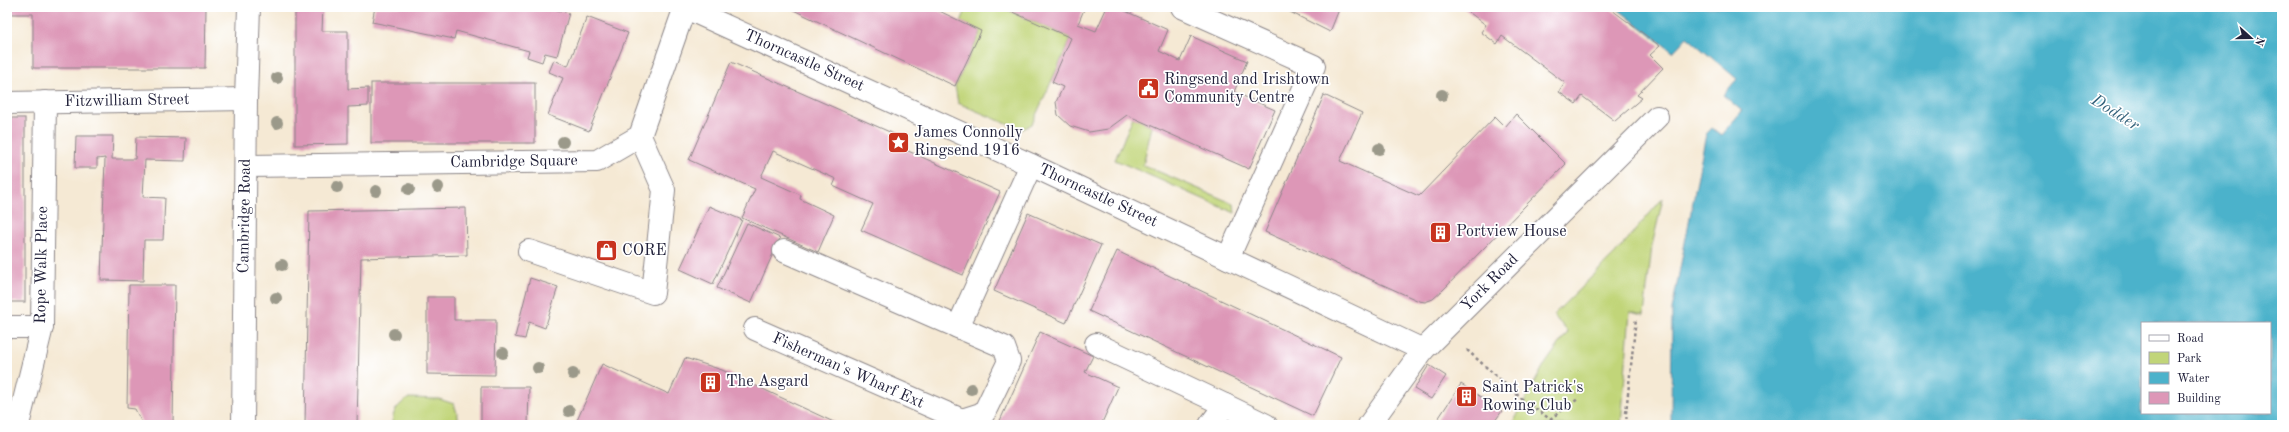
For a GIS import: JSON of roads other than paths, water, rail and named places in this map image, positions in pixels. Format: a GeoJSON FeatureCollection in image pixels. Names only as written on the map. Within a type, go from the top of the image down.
{"type":"FeatureCollection","features":[{"type":"Feature","properties":{"kind":"street","name":"Cambridge Road"},"geometry":{"type":"LineString","coordinates":[[243,425],[246,99],[249,7]]}},
{"type":"Feature","properties":{"kind":"street"},"geometry":{"type":"LineString","coordinates":[[529,251],[653,293],[664,190],[640,136],[685,7]]}},
{"type":"Feature","properties":{"kind":"street","name":"Thorncastle Street"},"geometry":{"type":"LineString","coordinates":[[685,7],[1032,164],[1424,350]]}},
{"type":"Feature","properties":{"kind":"street"},"geometry":{"type":"LineString","coordinates":[[1182,7],[1314,66],[1228,258]]}},
{"type":"Feature","properties":{"kind":"street","name":"Fitzwilliam Street"},"geometry":{"type":"LineString","coordinates":[[7,102],[246,99]]}},
{"type":"Feature","properties":{"kind":"street","name":"Rope Walk Place"},"geometry":{"type":"LineString","coordinates":[[18,425],[42,327],[45,102]]}},
{"type":"Feature","properties":{"kind":"street","name":"York Road"},"geometry":{"type":"LineString","coordinates":[[1369,425],[1424,350],[1657,117]]}},
{"type":"Feature","properties":{"kind":"street","name":"Cambridge Square"},"geometry":{"type":"LineString","coordinates":[[246,166],[597,160],[640,136]]}},
{"type":"Feature","properties":{"kind":"street"},"geometry":{"type":"LineString","coordinates":[[958,327],[1032,164]]}},
{"type":"Feature","properties":{"kind":"street","name":"Fisherman's Wharf Ext"},"geometry":{"type":"LineString","coordinates":[[755,329],[962,420],[984,413],[1009,361],[1004,348],[784,251]]}},
{"type":"Feature","properties":{"kind":"street"},"geometry":{"type":"LineString","coordinates":[[7,327],[42,327]]}},
{"type":"Feature","properties":{"kind":"street"},"geometry":{"type":"LineString","coordinates":[[1096,344],[1266,425]]}},
{"type":"Feature","properties":{"kind":"street"},"geometry":{"type":"LineString","coordinates":[[1210,425],[1225,405]]}},
{"type":"Feature","properties":{"kind":"water","name":"Dodder"},"geometry":{"type":"Polygon","coordinates":[[[1615,7],[2282,7],[2282,425],[1671,425],[1672,310],[1706,134],[1712,128],[1721,135],[1742,111],[1723,95],[1737,79],[1687,37],[1673,52],[1615,7]]]}},
{"type":"Feature","properties":{"kind":"place","name":"Ringsend and Irishtown Community Centre"},"geometry":{"type":"Point","coordinates":[1148,89]}},
{"type":"Feature","properties":{"kind":"place","name":"James Connolly Ringsend 1916"},"geometry":{"type":"Point","coordinates":[899,142]}},
{"type":"Feature","properties":{"kind":"place","name":"Portview House"},"geometry":{"type":"Point","coordinates":[1441,232]}},
{"type":"Feature","properties":{"kind":"place","name":"CORE"},"geometry":{"type":"Point","coordinates":[607,251]}},
{"type":"Feature","properties":{"kind":"place","name":"The Asgard"},"geometry":{"type":"Point","coordinates":[711,382]}},
{"type":"Feature","properties":{"kind":"place","name":"Saint Patrick's Rowing Club"},"geometry":{"type":"Point","coordinates":[1466,397]}}]}
